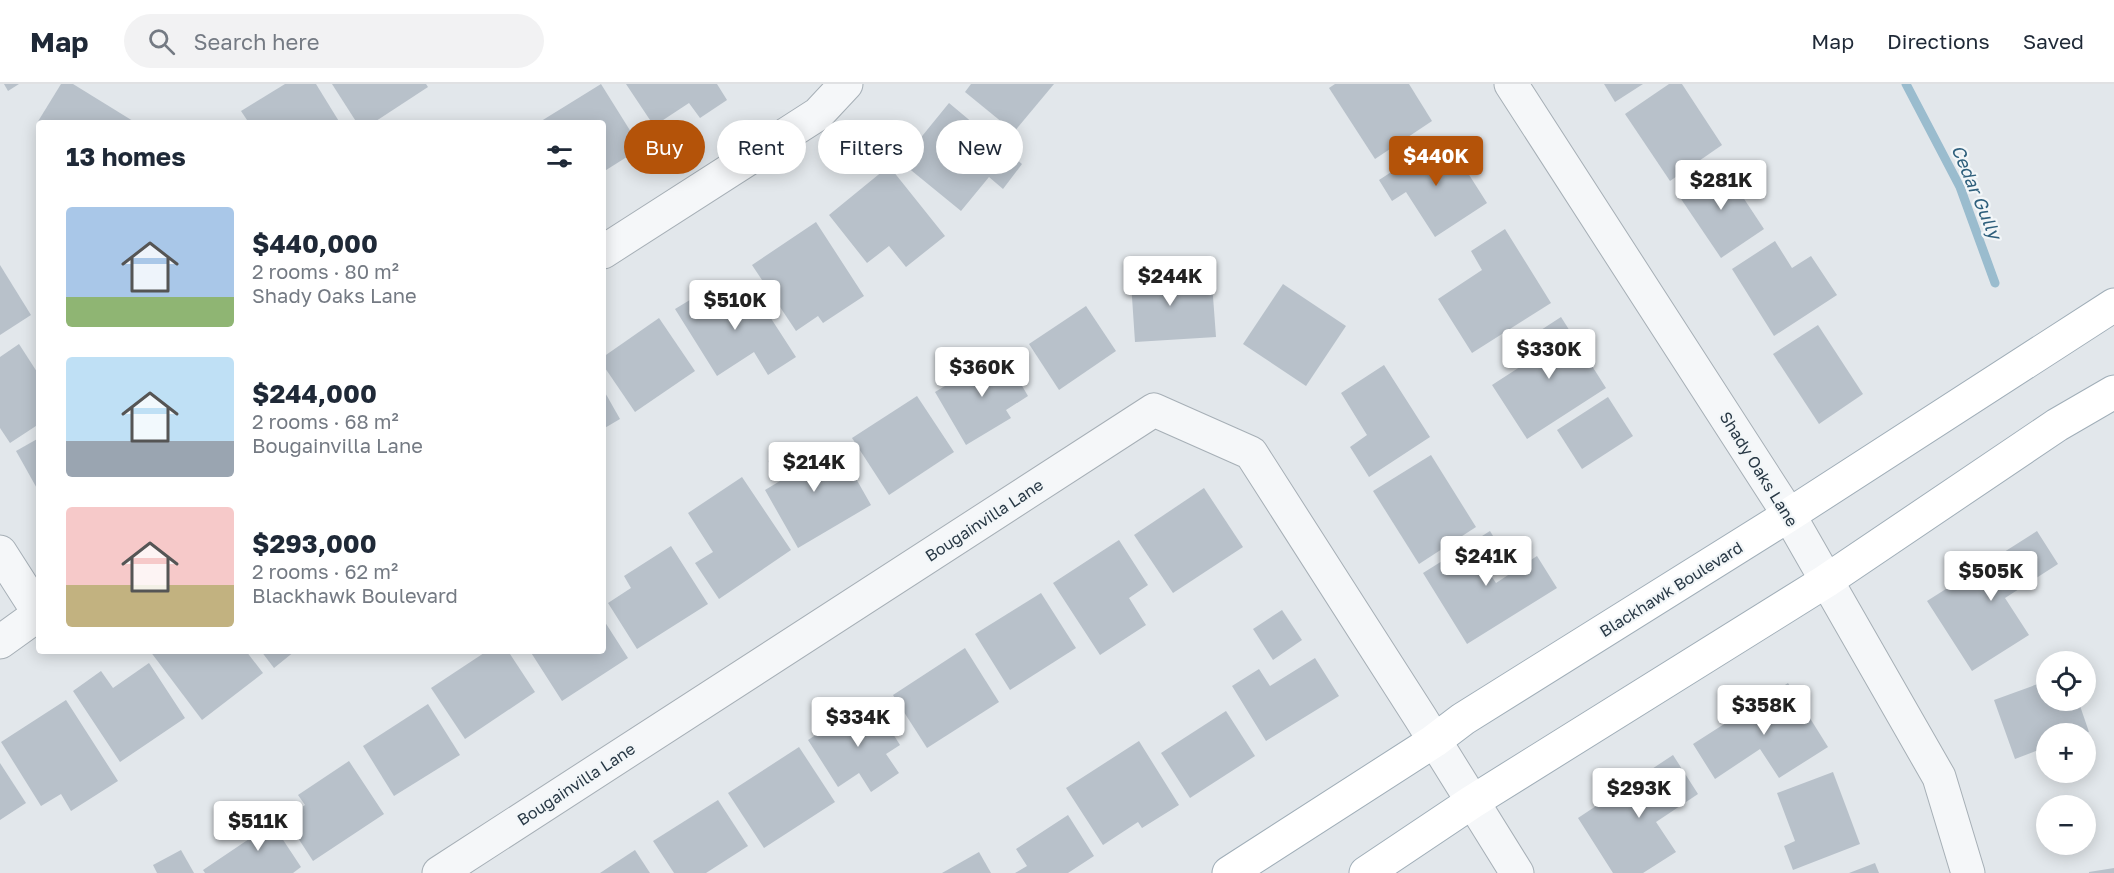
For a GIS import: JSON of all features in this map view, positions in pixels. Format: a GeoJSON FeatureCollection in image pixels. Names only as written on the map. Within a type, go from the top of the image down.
{"type":"FeatureCollection","features":[{"type":"Feature","properties":{"kind":"main road","name":"Blackhawk Boulevard"},"geometry":{"type":"LineString","coordinates":[[1229,873],[1434,741],[1463,719],[1789,515],[2114,305]]}},
{"type":"Feature","properties":{"kind":"main road"},"geometry":{"type":"LineString","coordinates":[[1366,873],[1472,802],[1826,581],[2057,425],[2114,392]]}},
{"type":"Feature","properties":{"kind":"street"},"geometry":{"type":"LineString","coordinates":[[606,250],[818,114],[846,84]]}},
{"type":"Feature","properties":{"kind":"street","name":"Shady Oaks Lane"},"geometry":{"type":"LineString","coordinates":[[1511,84],[1789,515],[1939,777],[1968,873]]}},
{"type":"Feature","properties":{"kind":"street","name":"Bougainvilla Lane"},"geometry":{"type":"LineString","coordinates":[[439,873],[1154,410],[1251,453],[1434,741]]}},
{"type":"Feature","properties":{"kind":"street"},"geometry":{"type":"LineString","coordinates":[[0,552],[36,609]]}},
{"type":"Feature","properties":{"kind":"street"},"geometry":{"type":"LineString","coordinates":[[0,642],[36,616]]}},
{"type":"Feature","properties":{"kind":"street"},"geometry":{"type":"LineString","coordinates":[[1434,741],[1516,873]]}},
{"type":"Feature","properties":{"kind":"building"},"geometry":{"type":"Polygon","coordinates":[[[4,84],[19,84],[8,91],[4,84]]]}},
{"type":"Feature","properties":{"kind":"building"},"geometry":{"type":"Polygon","coordinates":[[[61,84],[73,84],[131,120],[39,120],[61,84]]]}},
{"type":"Feature","properties":{"kind":"building"},"geometry":{"type":"Polygon","coordinates":[[[285,84],[316,84],[338,120],[247,120],[241,111],[285,84]]]}},
{"type":"Feature","properties":{"kind":"building"},"geometry":{"type":"Polygon","coordinates":[[[332,84],[426,84],[428,87],[378,120],[355,120],[332,84]]]}},
{"type":"Feature","properties":{"kind":"building"},"geometry":{"type":"Polygon","coordinates":[[[601,84],[624,121],[624,159],[606,170],[606,120],[543,120],[601,84]]]}},
{"type":"Feature","properties":{"kind":"building"},"geometry":{"type":"Polygon","coordinates":[[[626,84],[717,84],[727,100],[700,118],[689,103],[663,120],[650,120],[626,84]]]}},
{"type":"Feature","properties":{"kind":"building"},"geometry":{"type":"Polygon","coordinates":[[[971,84],[1054,84],[1023,121],[999,120],[965,92],[971,84]]]}},
{"type":"Feature","properties":{"kind":"building"},"geometry":{"type":"Polygon","coordinates":[[[1335,84],[1409,84],[1432,121],[1375,159],[1329,88],[1335,84]]]}},
{"type":"Feature","properties":{"kind":"building"},"geometry":{"type":"Polygon","coordinates":[[[1604,84],[1643,84],[1615,102],[1604,84]]]}},
{"type":"Feature","properties":{"kind":"building"},"geometry":{"type":"Polygon","coordinates":[[[1669,84],[1682,84],[1722,145],[1670,181],[1625,114],[1669,84]]]}},
{"type":"Feature","properties":{"kind":"building"},"geometry":{"type":"Polygon","coordinates":[[[949,103],[969,120],[936,120],[936,174],[1014,174],[1003,189],[989,177],[961,211],[916,174],[924,174],[924,134],[949,103]]]}},
{"type":"Feature","properties":{"kind":"building"},"geometry":{"type":"Polygon","coordinates":[[[1445,137],[1487,203],[1435,237],[1406,192],[1392,201],[1379,180],[1445,137]]]}},
{"type":"Feature","properties":{"kind":"building"},"geometry":{"type":"Polygon","coordinates":[[[1721,164],[1764,229],[1721,258],[1677,193],[1721,164]]]}},
{"type":"Feature","properties":{"kind":"building"},"geometry":{"type":"Polygon","coordinates":[[[879,174],[895,174],[945,236],[906,267],[889,246],[867,263],[829,215],[879,174]]]}},
{"type":"Feature","properties":{"kind":"building"},"geometry":{"type":"Polygon","coordinates":[[[816,222],[864,296],[823,323],[818,316],[796,331],[752,265],[816,222]]]}},
{"type":"Feature","properties":{"kind":"building"},"geometry":{"type":"Polygon","coordinates":[[[1505,229],[1551,303],[1472,353],[1438,299],[1482,270],[1471,251],[1505,229]]]}},
{"type":"Feature","properties":{"kind":"building"},"geometry":{"type":"Polygon","coordinates":[[[1775,241],[1792,268],[1811,256],[1837,295],[1774,336],[1732,269],[1775,241]]]}},
{"type":"Feature","properties":{"kind":"building"},"geometry":{"type":"Polygon","coordinates":[[[0,265],[31,315],[0,335],[0,265]]]}},
{"type":"Feature","properties":{"kind":"building"},"geometry":{"type":"Polygon","coordinates":[[[1164,265],[1166,286],[1212,283],[1216,337],[1135,342],[1130,267],[1164,265]]]}},
{"type":"Feature","properties":{"kind":"building"},"geometry":{"type":"Polygon","coordinates":[[[748,283],[796,357],[768,375],[754,352],[717,376],[675,309],[703,292],[712,306],[748,283]]]}},
{"type":"Feature","properties":{"kind":"building"},"geometry":{"type":"Polygon","coordinates":[[[1283,284],[1346,326],[1306,386],[1243,344],[1283,284]]]}},
{"type":"Feature","properties":{"kind":"building"},"geometry":{"type":"Polygon","coordinates":[[[1086,306],[1116,351],[1059,390],[1029,344],[1086,306]]]}},
{"type":"Feature","properties":{"kind":"building"},"geometry":{"type":"Polygon","coordinates":[[[1561,317],[1606,388],[1527,439],[1492,385],[1532,359],[1521,343],[1561,317]]]}},
{"type":"Feature","properties":{"kind":"building"},"geometry":{"type":"Polygon","coordinates":[[[659,318],[695,371],[635,412],[606,369],[606,355],[659,318]]]}},
{"type":"Feature","properties":{"kind":"building"},"geometry":{"type":"Polygon","coordinates":[[[1818,325],[1863,394],[1819,424],[1773,354],[1818,325]]]}},
{"type":"Feature","properties":{"kind":"building"},"geometry":{"type":"Polygon","coordinates":[[[19,344],[36,370],[36,426],[10,443],[0,428],[0,357],[19,344]]]}},
{"type":"Feature","properties":{"kind":"building"},"geometry":{"type":"Polygon","coordinates":[[[1002,352],[1028,396],[1006,410],[1011,418],[966,445],[935,392],[1002,352]]]}},
{"type":"Feature","properties":{"kind":"building"},"geometry":{"type":"Polygon","coordinates":[[[1384,365],[1430,437],[1369,477],[1350,447],[1367,435],[1341,393],[1384,365]]]}},
{"type":"Feature","properties":{"kind":"building"},"geometry":{"type":"Polygon","coordinates":[[[606,394],[620,419],[606,427],[606,394]]]}},
{"type":"Feature","properties":{"kind":"building"},"geometry":{"type":"Polygon","coordinates":[[[917,396],[954,452],[889,495],[852,438],[917,396]]]}},
{"type":"Feature","properties":{"kind":"building"},"geometry":{"type":"Polygon","coordinates":[[[1608,397],[1633,436],[1582,469],[1557,430],[1608,397]]]}},
{"type":"Feature","properties":{"kind":"building"},"geometry":{"type":"Polygon","coordinates":[[[36,440],[36,487],[16,451],[36,440]]]}},
{"type":"Feature","properties":{"kind":"building"},"geometry":{"type":"Polygon","coordinates":[[[800,443],[811,462],[838,447],[871,505],[798,548],[765,490],[780,481],[768,461],[800,443]]]}},
{"type":"Feature","properties":{"kind":"building"},"geometry":{"type":"Polygon","coordinates":[[[1431,455],[1476,527],[1419,564],[1373,491],[1431,455]]]}},
{"type":"Feature","properties":{"kind":"building"},"geometry":{"type":"Polygon","coordinates":[[[742,477],[791,550],[719,599],[695,563],[713,552],[688,513],[742,477]]]}},
{"type":"Feature","properties":{"kind":"building"},"geometry":{"type":"Polygon","coordinates":[[[1204,488],[1243,547],[1173,593],[1134,535],[1204,488]]]}},
{"type":"Feature","properties":{"kind":"building"},"geometry":{"type":"Polygon","coordinates":[[[1490,531],[1509,562],[1490,574],[1496,583],[1537,556],[1557,588],[1467,644],[1423,573],[1490,531]]]}},
{"type":"Feature","properties":{"kind":"building"},"geometry":{"type":"Polygon","coordinates":[[[2037,531],[2058,564],[2005,598],[2029,635],[1972,671],[1927,601],[2037,531]]]}},
{"type":"Feature","properties":{"kind":"building"},"geometry":{"type":"Polygon","coordinates":[[[1119,540],[1148,585],[1129,598],[1146,625],[1100,655],[1053,583],[1119,540]]]}},
{"type":"Feature","properties":{"kind":"building"},"geometry":{"type":"Polygon","coordinates":[[[671,546],[708,604],[637,649],[608,603],[631,588],[624,576],[671,546]]]}},
{"type":"Feature","properties":{"kind":"building"},"geometry":{"type":"Polygon","coordinates":[[[1041,593],[1076,648],[1010,690],[975,634],[1041,593]]]}},
{"type":"Feature","properties":{"kind":"building"},"geometry":{"type":"Polygon","coordinates":[[[1282,610],[1302,640],[1273,660],[1253,629],[1282,610]]]}},
{"type":"Feature","properties":{"kind":"building"},"geometry":{"type":"Polygon","coordinates":[[[606,624],[628,658],[562,701],[532,654],[606,654],[606,624]]]}},
{"type":"Feature","properties":{"kind":"building"},"geometry":{"type":"Polygon","coordinates":[[[965,648],[999,702],[927,748],[893,695],[965,648]]]}},
{"type":"Feature","properties":{"kind":"building"},"geometry":{"type":"Polygon","coordinates":[[[152,654],[248,654],[263,673],[202,720],[152,654]]]}},
{"type":"Feature","properties":{"kind":"building"},"geometry":{"type":"Polygon","coordinates":[[[263,654],[291,654],[274,668],[263,654]]]}},
{"type":"Feature","properties":{"kind":"building"},"geometry":{"type":"Polygon","coordinates":[[[482,654],[510,654],[535,692],[465,739],[431,688],[482,654]]]}},
{"type":"Feature","properties":{"kind":"building"},"geometry":{"type":"Polygon","coordinates":[[[1315,658],[1339,696],[1266,741],[1232,686],[1259,669],[1270,686],[1315,658]]]}},
{"type":"Feature","properties":{"kind":"building"},"geometry":{"type":"Polygon","coordinates":[[[149,663],[185,718],[120,762],[73,691],[101,671],[113,688],[149,663]]]}},
{"type":"Feature","properties":{"kind":"building"},"geometry":{"type":"Polygon","coordinates":[[[1788,683],[1828,747],[1779,778],[1760,749],[1715,779],[1693,744],[1788,683]]]}},
{"type":"Feature","properties":{"kind":"building"},"geometry":{"type":"Polygon","coordinates":[[[2036,685],[2036,711],[2082,711],[2086,723],[2036,723],[2036,751],[2015,759],[1994,700],[2036,685]]]}},
{"type":"Feature","properties":{"kind":"building"},"geometry":{"type":"Polygon","coordinates":[[[871,699],[900,745],[886,754],[899,773],[871,792],[859,773],[838,787],[808,740],[871,699]]]}},
{"type":"Feature","properties":{"kind":"building"},"geometry":{"type":"Polygon","coordinates":[[[66,700],[118,781],[71,811],[61,794],[41,806],[1,742],[66,700]]]}},
{"type":"Feature","properties":{"kind":"building"},"geometry":{"type":"Polygon","coordinates":[[[428,704],[460,755],[394,796],[363,746],[428,704]]]}},
{"type":"Feature","properties":{"kind":"building"},"geometry":{"type":"Polygon","coordinates":[[[1226,711],[1255,756],[1190,798],[1161,753],[1226,711]]]}},
{"type":"Feature","properties":{"kind":"building"},"geometry":{"type":"Polygon","coordinates":[[[1139,741],[1179,805],[1142,828],[1138,822],[1103,845],[1066,788],[1139,741]]]}},
{"type":"Feature","properties":{"kind":"building"},"geometry":{"type":"Polygon","coordinates":[[[799,747],[835,802],[764,848],[728,793],[799,747]]]}},
{"type":"Feature","properties":{"kind":"building"},"geometry":{"type":"Polygon","coordinates":[[[1673,755],[1698,794],[1656,822],[1676,852],[1643,873],[1613,873],[1578,818],[1673,755]]]}},
{"type":"Feature","properties":{"kind":"building"},"geometry":{"type":"Polygon","coordinates":[[[349,761],[384,814],[313,861],[285,818],[305,805],[298,795],[349,761]]]}},
{"type":"Feature","properties":{"kind":"building"},"geometry":{"type":"Polygon","coordinates":[[[0,763],[26,803],[0,820],[0,763]]]}},
{"type":"Feature","properties":{"kind":"building"},"geometry":{"type":"Polygon","coordinates":[[[1833,772],[1860,844],[1793,870],[1784,846],[1795,841],[1777,793],[1833,772]]]}},
{"type":"Feature","properties":{"kind":"building"},"geometry":{"type":"Polygon","coordinates":[[[718,800],[748,846],[706,873],[674,873],[653,841],[718,800]]]}},
{"type":"Feature","properties":{"kind":"building"},"geometry":{"type":"Polygon","coordinates":[[[264,811],[301,867],[293,873],[205,873],[203,870],[249,839],[240,827],[264,811]]]}},
{"type":"Feature","properties":{"kind":"building"},"geometry":{"type":"Polygon","coordinates":[[[1068,815],[1094,856],[1068,873],[1015,873],[1027,866],[1016,849],[1068,815]]]}},
{"type":"Feature","properties":{"kind":"building"},"geometry":{"type":"Polygon","coordinates":[[[181,850],[194,873],[157,873],[153,865],[181,850]]]}},
{"type":"Feature","properties":{"kind":"building"},"geometry":{"type":"Polygon","coordinates":[[[635,850],[650,873],[600,873],[635,850]]]}},
{"type":"Feature","properties":{"kind":"building"},"geometry":{"type":"Polygon","coordinates":[[[979,852],[991,873],[942,873],[979,852]]]}},
{"type":"Feature","properties":{"kind":"building"},"geometry":{"type":"Polygon","coordinates":[[[1875,863],[1879,873],[1849,873],[1875,863]]]}},
{"type":"Feature","properties":{"kind":"building"},"geometry":{"type":"Polygon","coordinates":[[[2114,868],[2114,873],[2089,873],[2089,872],[2114,868]]]}},
{"type":"Feature","properties":{"kind":"waterway","name":"Cedar Gully"},"geometry":{"type":"LineString","coordinates":[[1906,84],[1960,187],[1995,283]]}}]}
